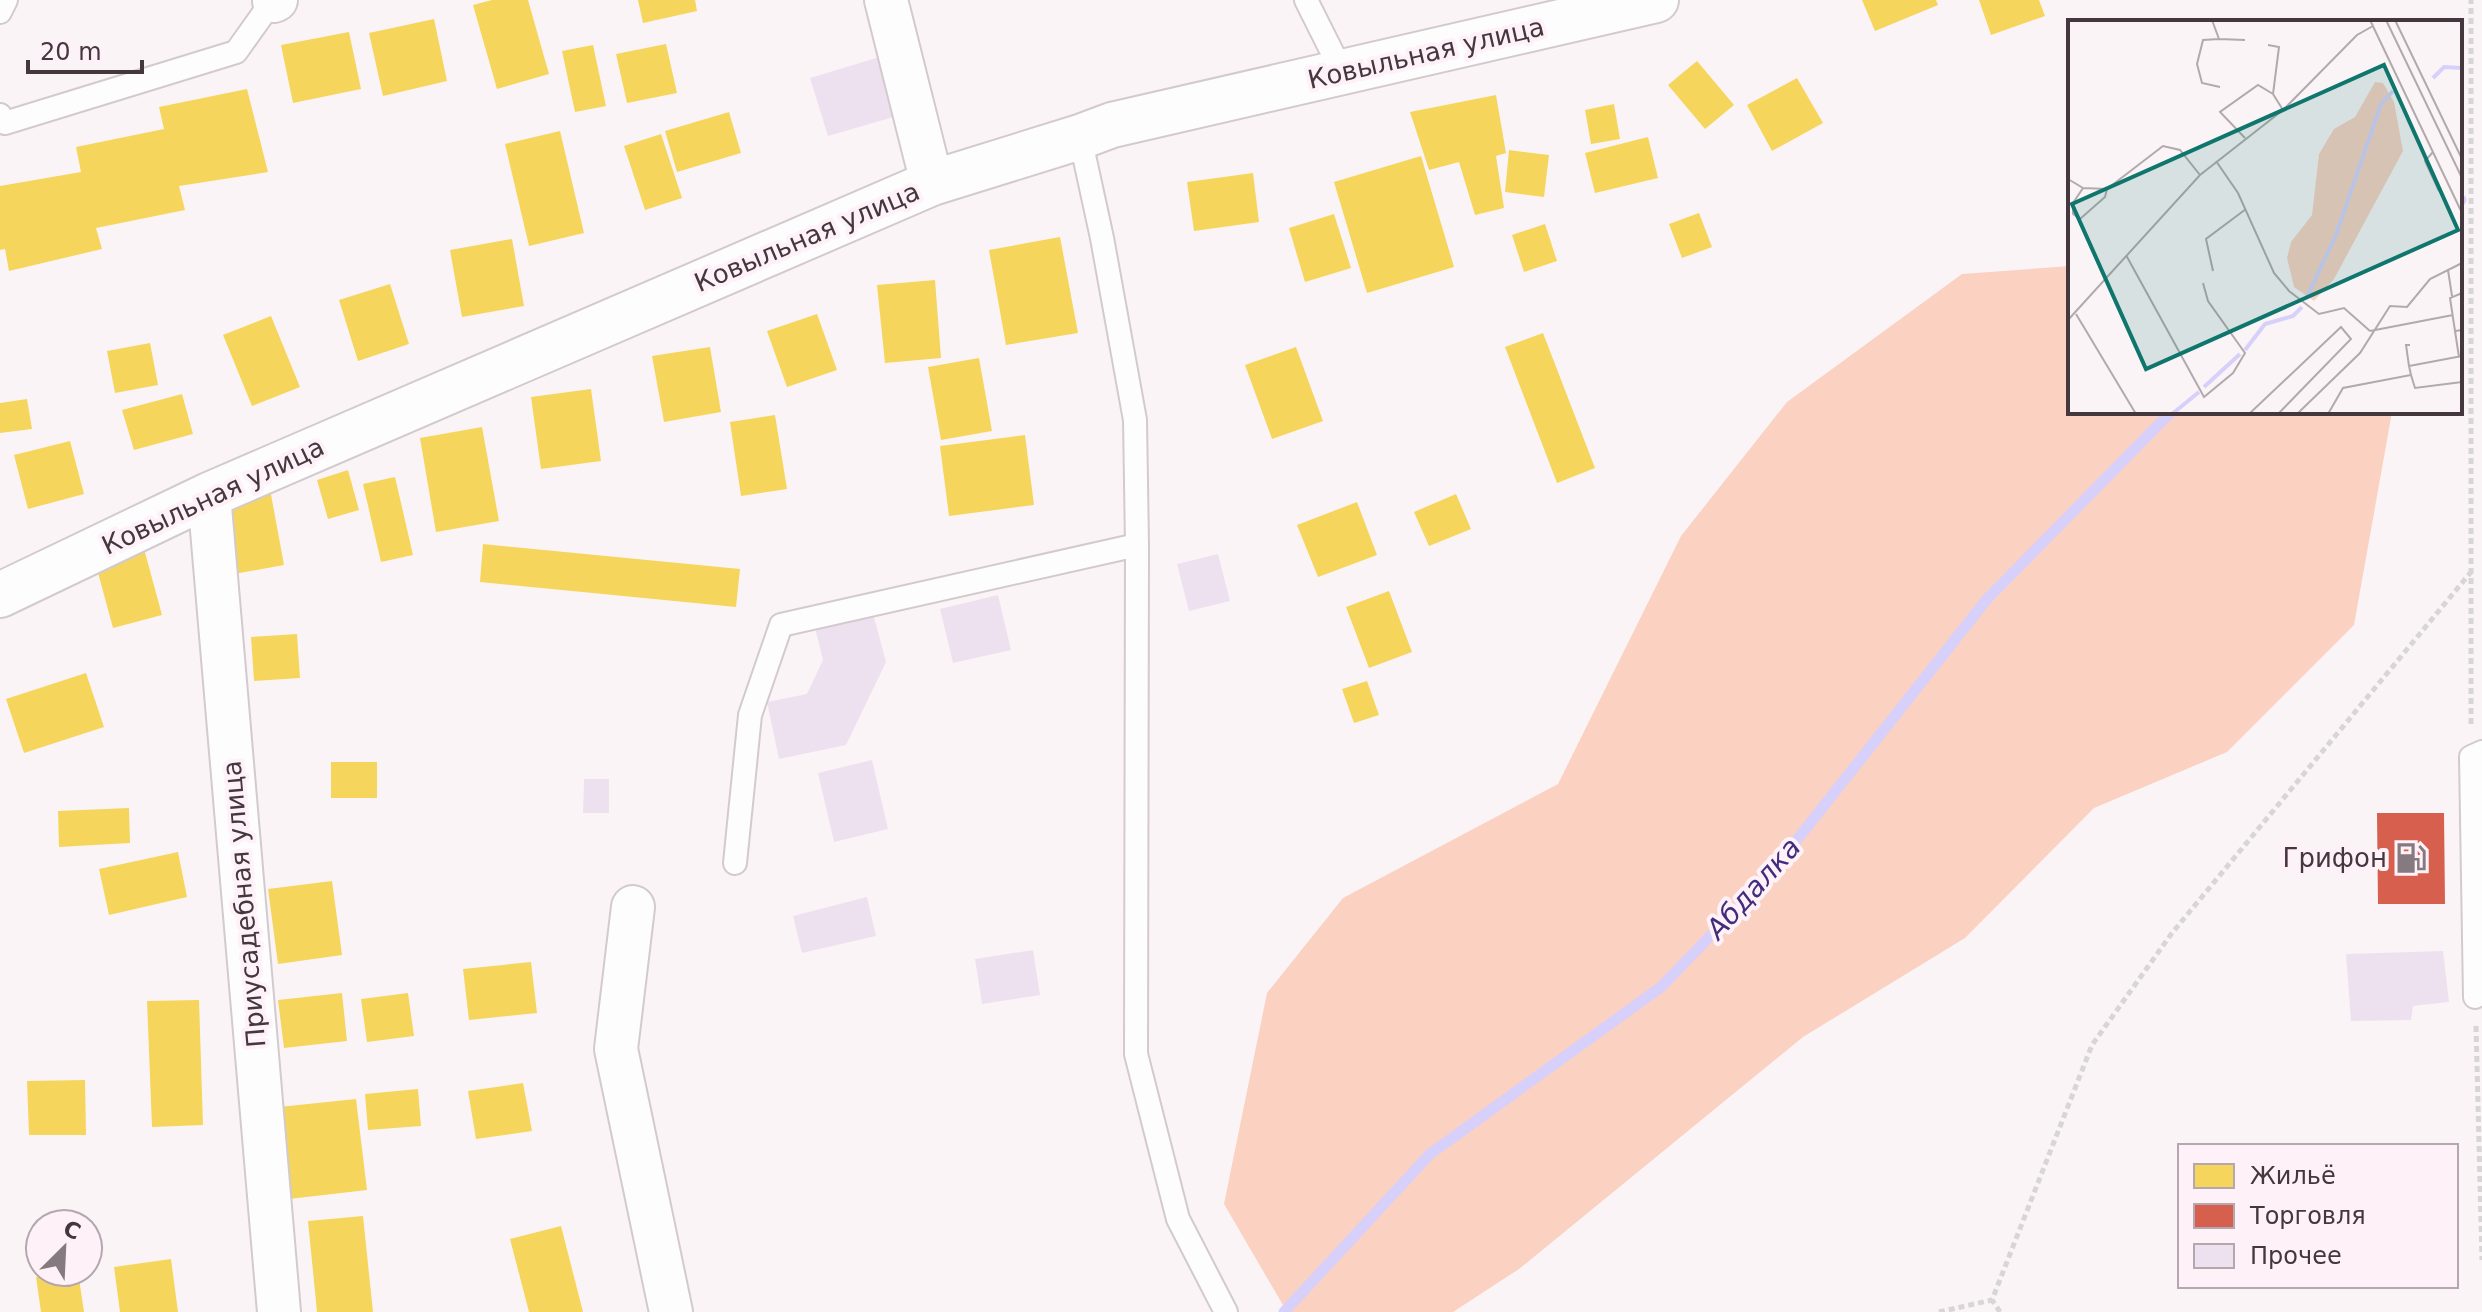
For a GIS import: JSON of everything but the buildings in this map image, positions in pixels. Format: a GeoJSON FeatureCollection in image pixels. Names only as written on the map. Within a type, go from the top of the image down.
{"type":"FeatureCollection","features":[{"type":"Feature","properties":{"kind":"street"},"geometry":{"type":"LineString","coordinates":[[886,0],[932,183]]}},
{"type":"Feature","properties":{"kind":"street","name":"Ковыльная улица"},"geometry":{"type":"LineString","coordinates":[[0,595],[209,495],[932,183],[1112,125],[1656,0]]}},
{"type":"Feature","properties":{"kind":"street","name":"Приусадебная улица"},"geometry":{"type":"LineString","coordinates":[[209,495],[279,1312]]}},
{"type":"Feature","properties":{"kind":"street"},"geometry":{"type":"LineString","coordinates":[[633,907],[616,1049],[671,1312]]}},
{"type":"Feature","properties":{"kind":"lane"},"geometry":{"type":"LineString","coordinates":[[0,12],[6,0]]}},
{"type":"Feature","properties":{"kind":"lane"},"geometry":{"type":"LineString","coordinates":[[0,115],[5,123],[236,52],[274,0]]}},
{"type":"Feature","properties":{"kind":"lane"},"geometry":{"type":"LineString","coordinates":[[1306,0],[1342,72]]}},
{"type":"Feature","properties":{"kind":"lane"},"geometry":{"type":"LineString","coordinates":[[1080,137],[1135,420],[1136,1054],[1178,1219],[1226,1312]]}},
{"type":"Feature","properties":{"kind":"lane"},"geometry":{"type":"LineString","coordinates":[[735,863],[750,715],[781,625],[1137,545]]}},
{"type":"Feature","properties":{"kind":"lane"},"geometry":{"type":"LineString","coordinates":[[2475,997],[2478,941],[2476,754]]}},
{"type":"Feature","properties":{"kind":"path"},"geometry":{"type":"LineString","coordinates":[[2471,0],[2471,572],[2476,754]]}},
{"type":"Feature","properties":{"kind":"path"},"geometry":{"type":"LineString","coordinates":[[1992,1300],[2092,1045],[2172,933],[2471,572]]}},
{"type":"Feature","properties":{"kind":"path"},"geometry":{"type":"LineString","coordinates":[[2475,997],[2482,1260]]}},
{"type":"Feature","properties":{"kind":"path"},"geometry":{"type":"LineString","coordinates":[[1939,1312],[1992,1300]]}},
{"type":"Feature","properties":{"kind":"path"},"geometry":{"type":"LineString","coordinates":[[1992,1300],[2000,1312]]}},
{"type":"Feature","properties":{"kind":"shaded area"},"geometry":{"type":"Polygon","coordinates":[[[2068,266],[2068,414],[2392,414],[2354,625],[2227,752],[2094,808],[1965,938],[1803,1037],[1519,1269],[1453,1312],[1287,1312],[1224,1204],[1267,993],[1343,898],[1558,784],[1681,536],[1787,402],[1962,274],[2068,266]]]}},
{"type":"Feature","properties":{"kind":"waterway","name":"Абдалка"},"geometry":{"type":"LineString","coordinates":[[1284,1312],[1430,1154],[1661,987],[1770,874],[1987,599],[2169,414]]}},
{"type":"Feature","properties":{"kind":"place","name":"Грифон"},"geometry":{"type":"Point","coordinates":[2411,858]}}]}
